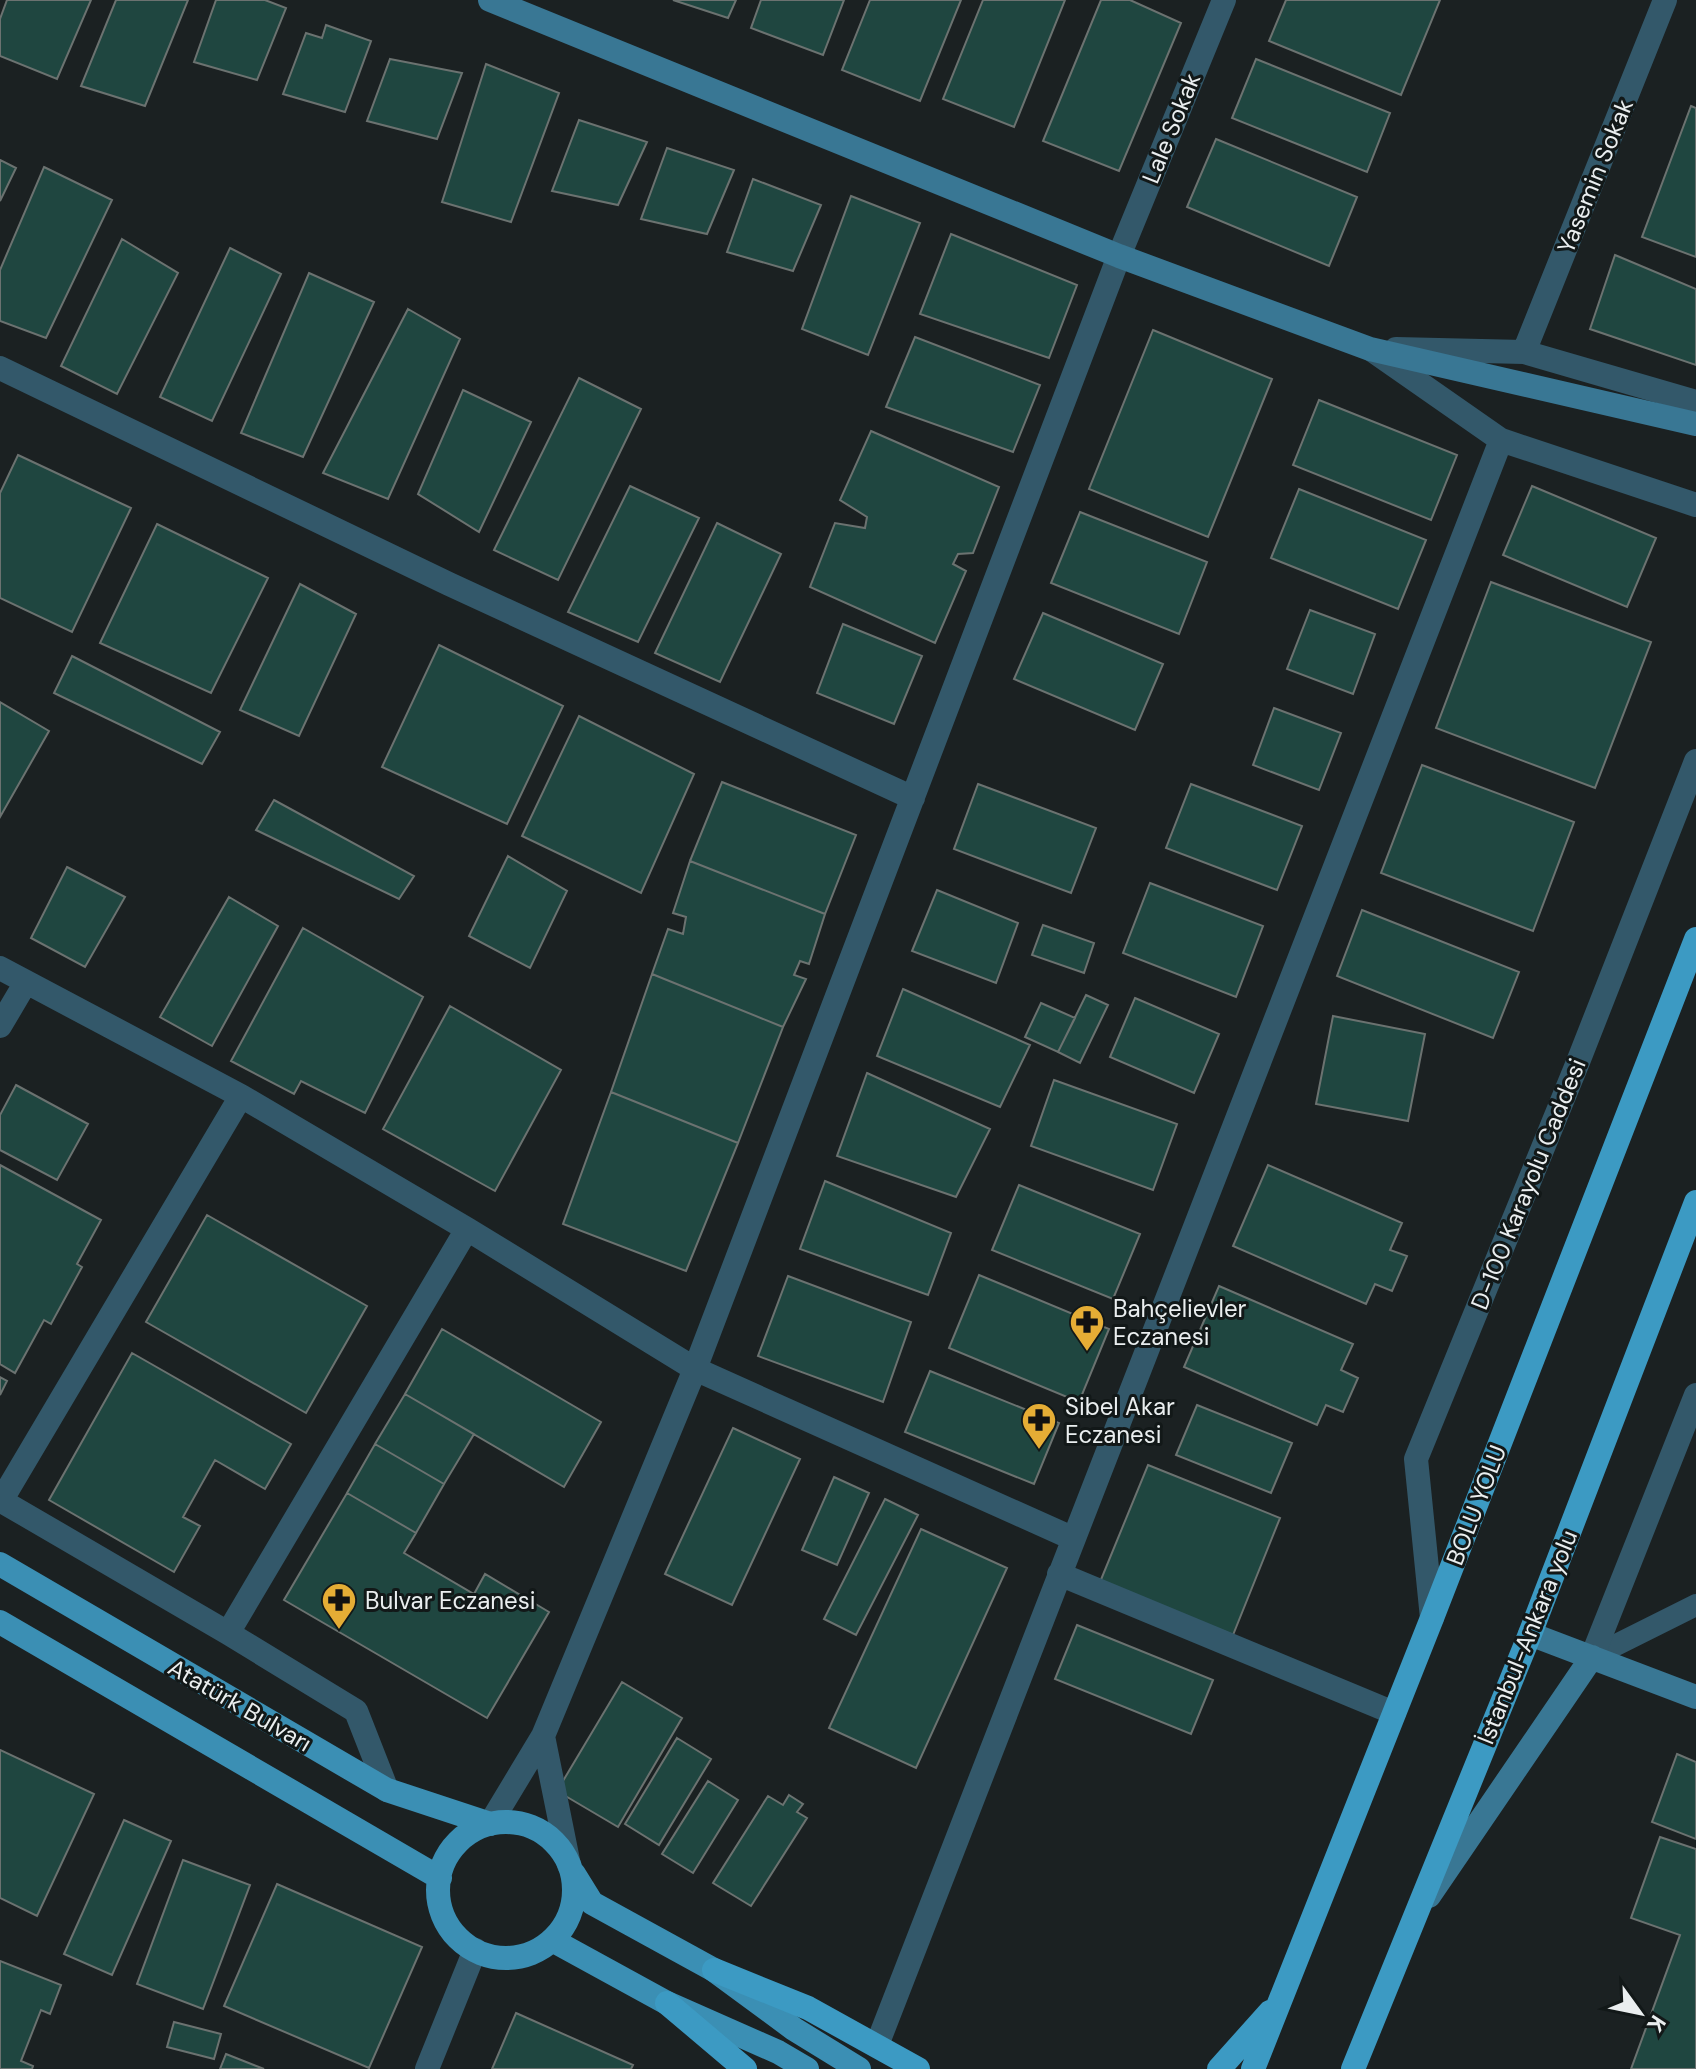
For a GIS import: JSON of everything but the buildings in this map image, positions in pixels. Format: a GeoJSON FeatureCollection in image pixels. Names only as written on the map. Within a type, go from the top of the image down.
{"type":"FeatureCollection","features":[{"type":"Feature","properties":{"kind":"highway","name":"BOLU YOLU"},"geometry":{"type":"LineString","coordinates":[[1253,2069],[1696,939]]}},
{"type":"Feature","properties":{"kind":"highway","name":"İstanbul-Ankara yolu"},"geometry":{"type":"LineString","coordinates":[[1353,2069],[1530,1634],[1696,1202]]}},
{"type":"Feature","properties":{"kind":"highway"},"geometry":{"type":"LineString","coordinates":[[714,1970],[808,2008],[918,2069]]}},
{"type":"Feature","properties":{"kind":"highway"},"geometry":{"type":"LineString","coordinates":[[1219,2069],[1279,2001]]}},
{"type":"Feature","properties":{"kind":"highway"},"geometry":{"type":"LineString","coordinates":[[667,2003],[745,2069]]}},
{"type":"Feature","properties":{"kind":"highway"},"geometry":{"type":"LineString","coordinates":[[1365,2040],[1366,2069]]}},
{"type":"Feature","properties":{"kind":"main road"},"geometry":{"type":"LineString","coordinates":[[490,0],[1119,256],[1370,349],[1696,424]]}},
{"type":"Feature","properties":{"kind":"main road","name":"Atatürk Bulvarı"},"geometry":{"type":"LineString","coordinates":[[0,1564],[387,1790],[490,1824]]}},
{"type":"Feature","properties":{"kind":"main road","name":"Atatürk Bulvarı"},"geometry":{"type":"LineString","coordinates":[[0,1622],[440,1878]]}},
{"type":"Feature","properties":{"kind":"main road"},"geometry":{"type":"LineString","coordinates":[[1530,1634],[1696,1697]]}},
{"type":"Feature","properties":{"kind":"main road"},"geometry":{"type":"LineString","coordinates":[[1414,1918],[1592,1657]]}},
{"type":"Feature","properties":{"kind":"main road"},"geometry":{"type":"LineString","coordinates":[[569,1865],[573,1878],[573,1901],[566,1922],[552,1940],[533,1953],[511,1958],[488,1956],[475,1950],[451,1930],[441,1910],[438,1888],[443,1866],[453,1847],[470,1832],[490,1824],[512,1822],[534,1828],[552,1840],[569,1865],[592,1903],[714,1970],[794,2029],[859,2069]]}},
{"type":"Feature","properties":{"kind":"main road"},"geometry":{"type":"LineString","coordinates":[[552,1940],[667,2003],[778,2052],[807,2069]]}},
{"type":"Feature","properties":{"kind":"street","name":"Lale Sokak"},"geometry":{"type":"LineString","coordinates":[[490,1824],[543,1736],[695,1369],[1119,256],[1224,0]]}},
{"type":"Feature","properties":{"kind":"street","name":"Yasemin Sokak"},"geometry":{"type":"LineString","coordinates":[[1524,352],[1665,0]]}},
{"type":"Feature","properties":{"kind":"street"},"geometry":{"type":"LineString","coordinates":[[1370,349],[1524,352],[1696,402]]}},
{"type":"Feature","properties":{"kind":"street"},"geometry":{"type":"LineString","coordinates":[[1370,349],[1501,440],[1696,505]]}},
{"type":"Feature","properties":{"kind":"street"},"geometry":{"type":"LineString","coordinates":[[0,368],[449,584],[913,798]]}},
{"type":"Feature","properties":{"kind":"street"},"geometry":{"type":"LineString","coordinates":[[877,2045],[1501,440]]}},
{"type":"Feature","properties":{"kind":"street","name":"D-100 Karayolu Caddesi"},"geometry":{"type":"LineString","coordinates":[[1432,1618],[1416,1459],[1578,1062],[1696,761]]}},
{"type":"Feature","properties":{"kind":"street"},"geometry":{"type":"LineString","coordinates":[[0,968],[241,1096],[467,1229],[695,1369],[1072,1538]]}},
{"type":"Feature","properties":{"kind":"street"},"geometry":{"type":"LineString","coordinates":[[0,1026],[26,982]]}},
{"type":"Feature","properties":{"kind":"street"},"geometry":{"type":"LineString","coordinates":[[241,1096],[1,1501],[356,1711],[387,1790]]}},
{"type":"Feature","properties":{"kind":"street"},"geometry":{"type":"LineString","coordinates":[[228,1633],[467,1229]]}},
{"type":"Feature","properties":{"kind":"street"},"geometry":{"type":"LineString","coordinates":[[1592,1657],[1696,1395]]}},
{"type":"Feature","properties":{"kind":"street"},"geometry":{"type":"LineString","coordinates":[[1059,1574],[1394,1713]]}},
{"type":"Feature","properties":{"kind":"street"},"geometry":{"type":"LineString","coordinates":[[543,1736],[569,1865]]}},
{"type":"Feature","properties":{"kind":"street"},"geometry":{"type":"LineString","coordinates":[[427,2069],[475,1950]]}},
{"type":"Feature","properties":{"kind":"lane"},"geometry":{"type":"LineString","coordinates":[[1592,1657],[1696,1605]]}},
{"type":"Feature","properties":{"kind":"place","name":"Bahçelievler Eczanesi"},"geometry":{"type":"Point","coordinates":[1087,1353]}},
{"type":"Feature","properties":{"kind":"place","name":"Sibel Akar Eczanesi"},"geometry":{"type":"Point","coordinates":[1039,1451]}},
{"type":"Feature","properties":{"kind":"place","name":"Bulvar Eczanesi"},"geometry":{"type":"Point","coordinates":[339,1631]}}]}
